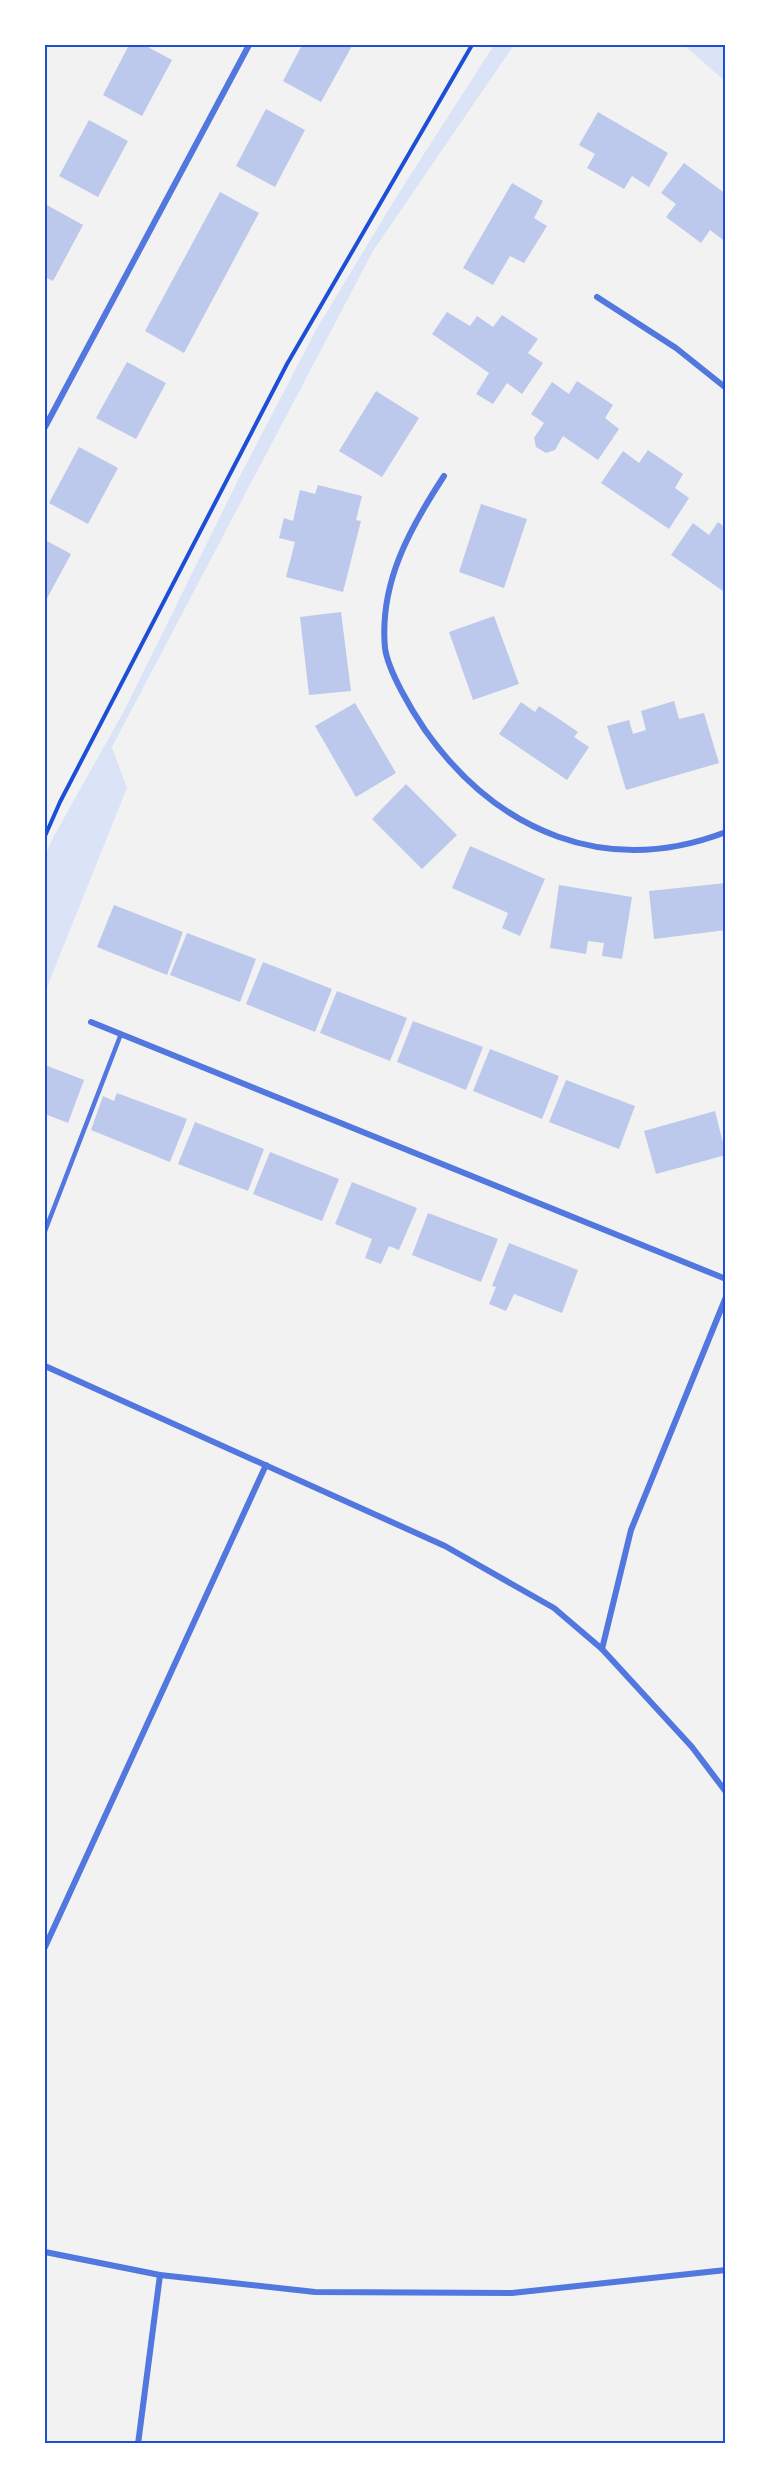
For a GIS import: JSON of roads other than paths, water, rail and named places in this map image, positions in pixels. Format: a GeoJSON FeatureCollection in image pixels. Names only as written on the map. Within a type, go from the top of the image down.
{"type":"FeatureCollection","features":[{"type":"Feature","properties":{"kind":"street"},"geometry":{"type":"LineString","coordinates":[[45,427],[249,45]]}},
{"type":"Feature","properties":{"kind":"street"},"geometry":{"type":"LineString","coordinates":[[597,297],[676,348],[726,388]]}},
{"type":"Feature","properties":{"kind":"street"},"geometry":{"type":"LineString","coordinates":[[444,476],[417,518],[397,561],[386,604],[385,650],[407,704],[441,752],[477,790],[518,820],[567,840],[615,849],[659,850],[705,840],[726,832]]}},
{"type":"Feature","properties":{"kind":"street"},"geometry":{"type":"LineString","coordinates":[[91,1022],[726,1279]]}},
{"type":"Feature","properties":{"kind":"street"},"geometry":{"type":"LineString","coordinates":[[602,1649],[631,1530],[726,1297]]}},
{"type":"Feature","properties":{"kind":"street"},"geometry":{"type":"LineString","coordinates":[[45,1366],[445,1546],[554,1608],[602,1649],[692,1747],[726,1792]]}},
{"type":"Feature","properties":{"kind":"street"},"geometry":{"type":"LineString","coordinates":[[45,1947],[266,1465]]}},
{"type":"Feature","properties":{"kind":"street"},"geometry":{"type":"LineString","coordinates":[[45,2252],[160,2275],[315,2292],[512,2293],[726,2270]]}},
{"type":"Feature","properties":{"kind":"street"},"geometry":{"type":"LineString","coordinates":[[138,2444],[160,2275]]}},
{"type":"Feature","properties":{"kind":"lane"},"geometry":{"type":"LineString","coordinates":[[45,1231],[121,1034]]}}]}
